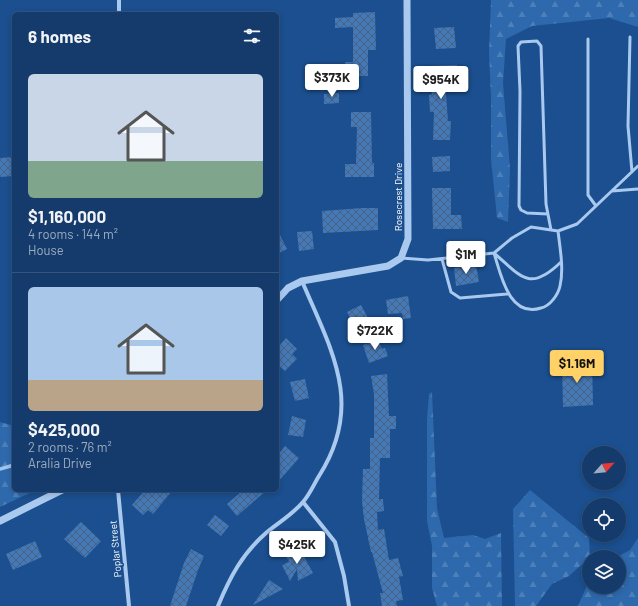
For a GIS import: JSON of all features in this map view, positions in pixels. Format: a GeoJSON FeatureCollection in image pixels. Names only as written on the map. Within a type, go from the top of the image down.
{"type":"FeatureCollection","features":[{"type":"Feature","properties":{"kind":"street"},"geometry":{"type":"LineString","coordinates":[[119,0],[119,12]]}},
{"type":"Feature","properties":{"kind":"street","name":"Rosecrest Drive"},"geometry":{"type":"LineString","coordinates":[[401,258],[408,239],[407,0]]}},
{"type":"Feature","properties":{"kind":"street"},"geometry":{"type":"LineString","coordinates":[[279,298],[288,288],[302,281],[388,266],[401,258]]}},
{"type":"Feature","properties":{"kind":"street"},"geometry":{"type":"LineString","coordinates":[[218,606],[226,586],[241,558],[264,535],[303,502],[329,462],[341,423],[342,389],[332,352],[302,281]]}},
{"type":"Feature","properties":{"kind":"street"},"geometry":{"type":"LineString","coordinates":[[0,520],[58,492]]}},
{"type":"Feature","properties":{"kind":"street","name":"Poplar Street"},"geometry":{"type":"LineString","coordinates":[[118,492],[129,606]]}},
{"type":"Feature","properties":{"kind":"street"},"geometry":{"type":"LineString","coordinates":[[303,502],[334,542],[344,576],[349,606]]}},
{"type":"Feature","properties":{"kind":"lane"},"geometry":{"type":"LineString","coordinates":[[630,37],[628,126],[632,172]]}},
{"type":"Feature","properties":{"kind":"lane"},"geometry":{"type":"LineString","coordinates":[[588,39],[588,195],[596,206]]}},
{"type":"Feature","properties":{"kind":"lane"},"geometry":{"type":"LineString","coordinates":[[548,214],[528,213],[521,210],[519,206],[520,91],[518,46],[521,42],[528,41],[537,41],[541,46],[543,148],[546,204],[548,214],[551,230]]}},
{"type":"Feature","properties":{"kind":"lane"},"geometry":{"type":"LineString","coordinates":[[401,258],[428,260],[494,253],[512,238],[531,227],[558,231],[577,224],[638,166]]}},
{"type":"Feature","properties":{"kind":"lane"},"geometry":{"type":"LineString","coordinates":[[612,191],[638,189]]}},
{"type":"Feature","properties":{"kind":"lane"},"geometry":{"type":"LineString","coordinates":[[494,253],[507,294],[517,304],[528,310],[546,307],[554,298],[560,286],[561,261],[558,231]]}},
{"type":"Feature","properties":{"kind":"lane"},"geometry":{"type":"LineString","coordinates":[[494,253],[523,278],[531,279],[543,277],[561,261]]}},
{"type":"Feature","properties":{"kind":"lane"},"geometry":{"type":"LineString","coordinates":[[442,259],[451,292],[460,298],[507,294]]}},
{"type":"Feature","properties":{"kind":"green space"},"geometry":{"type":"Polygon","coordinates":[[[491,0],[638,0],[638,27],[609,18],[532,26],[506,39],[503,83],[510,169],[508,222],[497,218],[491,159],[489,52],[491,0]]]}},
{"type":"Feature","properties":{"kind":"green space"},"geometry":{"type":"Polygon","coordinates":[[[432,392],[437,508],[444,538],[473,535],[485,539],[501,533],[502,606],[437,606],[432,588],[432,546],[427,521],[427,418],[429,394],[432,392]]]}},
{"type":"Feature","properties":{"kind":"green space"},"geometry":{"type":"Polygon","coordinates":[[[0,422],[12,425],[12,492],[32,492],[0,507],[0,422]]]}},
{"type":"Feature","properties":{"kind":"green space"},"geometry":{"type":"Polygon","coordinates":[[[530,490],[582,532],[582,542],[589,542],[590,550],[582,550],[582,564],[569,576],[552,584],[536,606],[515,606],[513,509],[530,490]]]}},
{"type":"Feature","properties":{"kind":"green space"},"geometry":{"type":"Polygon","coordinates":[[[638,538],[638,606],[578,606],[583,594],[626,594],[626,552],[630,550],[638,538]]]}},
{"type":"Feature","properties":{"kind":"building"},"geometry":{"type":"Polygon","coordinates":[[[375,12],[376,50],[368,50],[368,76],[345,76],[345,62],[353,62],[353,27],[335,28],[335,18],[353,17],[353,13],[375,12]]]}},
{"type":"Feature","properties":{"kind":"building"},"geometry":{"type":"Polygon","coordinates":[[[454,27],[456,48],[436,49],[434,28],[454,27]]]}},
{"type":"Feature","properties":{"kind":"building"},"geometry":{"type":"Polygon","coordinates":[[[457,65],[458,80],[445,80],[448,121],[451,121],[450,140],[433,140],[434,112],[430,112],[429,95],[432,94],[431,66],[457,65]]]}},
{"type":"Feature","properties":{"kind":"building"},"geometry":{"type":"Polygon","coordinates":[[[339,93],[339,103],[324,104],[324,94],[339,93]]]}},
{"type":"Feature","properties":{"kind":"building"},"geometry":{"type":"Polygon","coordinates":[[[351,112],[371,112],[372,163],[374,163],[374,177],[345,177],[345,164],[356,164],[357,127],[351,127],[351,112]]]}},
{"type":"Feature","properties":{"kind":"building"},"geometry":{"type":"Polygon","coordinates":[[[450,156],[450,171],[433,172],[432,157],[450,156]]]}},
{"type":"Feature","properties":{"kind":"building"},"geometry":{"type":"Polygon","coordinates":[[[12,157],[12,176],[0,177],[0,158],[12,157]]]}},
{"type":"Feature","properties":{"kind":"building"},"geometry":{"type":"Polygon","coordinates":[[[432,188],[451,188],[451,215],[461,215],[462,229],[433,229],[432,188]]]}},
{"type":"Feature","properties":{"kind":"building"},"geometry":{"type":"Polygon","coordinates":[[[378,208],[378,230],[323,233],[322,211],[378,208]]]}},
{"type":"Feature","properties":{"kind":"building"},"geometry":{"type":"Polygon","coordinates":[[[312,231],[314,249],[299,251],[297,232],[312,231]]]}},
{"type":"Feature","properties":{"kind":"building"},"geometry":{"type":"Polygon","coordinates":[[[279,233],[287,249],[279,253],[279,233]]]}},
{"type":"Feature","properties":{"kind":"building"},"geometry":{"type":"Polygon","coordinates":[[[476,265],[479,282],[456,286],[454,268],[476,265]]]}},
{"type":"Feature","properties":{"kind":"building"},"geometry":{"type":"Polygon","coordinates":[[[408,296],[411,318],[403,319],[402,313],[388,314],[386,300],[408,296]]]}},
{"type":"Feature","properties":{"kind":"building"},"geometry":{"type":"Polygon","coordinates":[[[361,305],[369,320],[355,327],[347,312],[361,305]]]}},
{"type":"Feature","properties":{"kind":"building"},"geometry":{"type":"Polygon","coordinates":[[[286,338],[297,349],[292,354],[297,359],[285,371],[279,366],[279,346],[286,338]]]}},
{"type":"Feature","properties":{"kind":"building"},"geometry":{"type":"Polygon","coordinates":[[[378,340],[382,349],[385,348],[388,356],[369,363],[363,345],[378,340]]]}},
{"type":"Feature","properties":{"kind":"building"},"geometry":{"type":"Polygon","coordinates":[[[592,362],[593,405],[563,407],[562,363],[592,362]]]}},
{"type":"Feature","properties":{"kind":"building"},"geometry":{"type":"Polygon","coordinates":[[[387,374],[389,416],[396,416],[396,429],[390,429],[390,458],[380,458],[379,499],[383,499],[384,511],[377,512],[378,530],[384,529],[389,560],[398,558],[403,576],[399,577],[403,600],[396,601],[397,606],[382,606],[380,593],[383,593],[371,552],[362,501],[363,469],[370,469],[370,438],[374,438],[374,394],[371,376],[387,374]]]}},
{"type":"Feature","properties":{"kind":"building"},"geometry":{"type":"Polygon","coordinates":[[[305,379],[309,398],[295,401],[290,382],[305,379]]]}},
{"type":"Feature","properties":{"kind":"building"},"geometry":{"type":"Polygon","coordinates":[[[292,416],[306,420],[303,437],[288,435],[292,416]]]}},
{"type":"Feature","properties":{"kind":"building"},"geometry":{"type":"Polygon","coordinates":[[[285,446],[299,458],[279,481],[279,454],[285,446]]]}},
{"type":"Feature","properties":{"kind":"building"},"geometry":{"type":"Polygon","coordinates":[[[143,492],[171,492],[153,514],[148,510],[143,515],[132,505],[143,492]]]}},
{"type":"Feature","properties":{"kind":"building"},"geometry":{"type":"Polygon","coordinates":[[[241,492],[265,492],[237,516],[227,504],[241,492]]]}},
{"type":"Feature","properties":{"kind":"building"},"geometry":{"type":"Polygon","coordinates":[[[215,515],[229,526],[221,536],[207,525],[215,515]]]}},
{"type":"Feature","properties":{"kind":"building"},"geometry":{"type":"Polygon","coordinates":[[[81,522],[101,541],[85,558],[64,539],[81,522]]]}},
{"type":"Feature","properties":{"kind":"building"},"geometry":{"type":"Polygon","coordinates":[[[294,538],[313,573],[298,581],[297,569],[290,581],[282,565],[289,562],[286,556],[295,551],[294,538]]]}},
{"type":"Feature","properties":{"kind":"building"},"geometry":{"type":"Polygon","coordinates":[[[35,541],[42,557],[13,570],[6,554],[35,541]]]}},
{"type":"Feature","properties":{"kind":"building"},"geometry":{"type":"Polygon","coordinates":[[[191,549],[204,556],[186,606],[170,606],[184,563],[191,549]]]}},
{"type":"Feature","properties":{"kind":"building"},"geometry":{"type":"Polygon","coordinates":[[[269,580],[283,589],[253,605],[269,580]]]}},
{"type":"Feature","properties":{"kind":"waterway"},"geometry":{"type":"LineString","coordinates":[[0,469],[12,466]]}}]}
